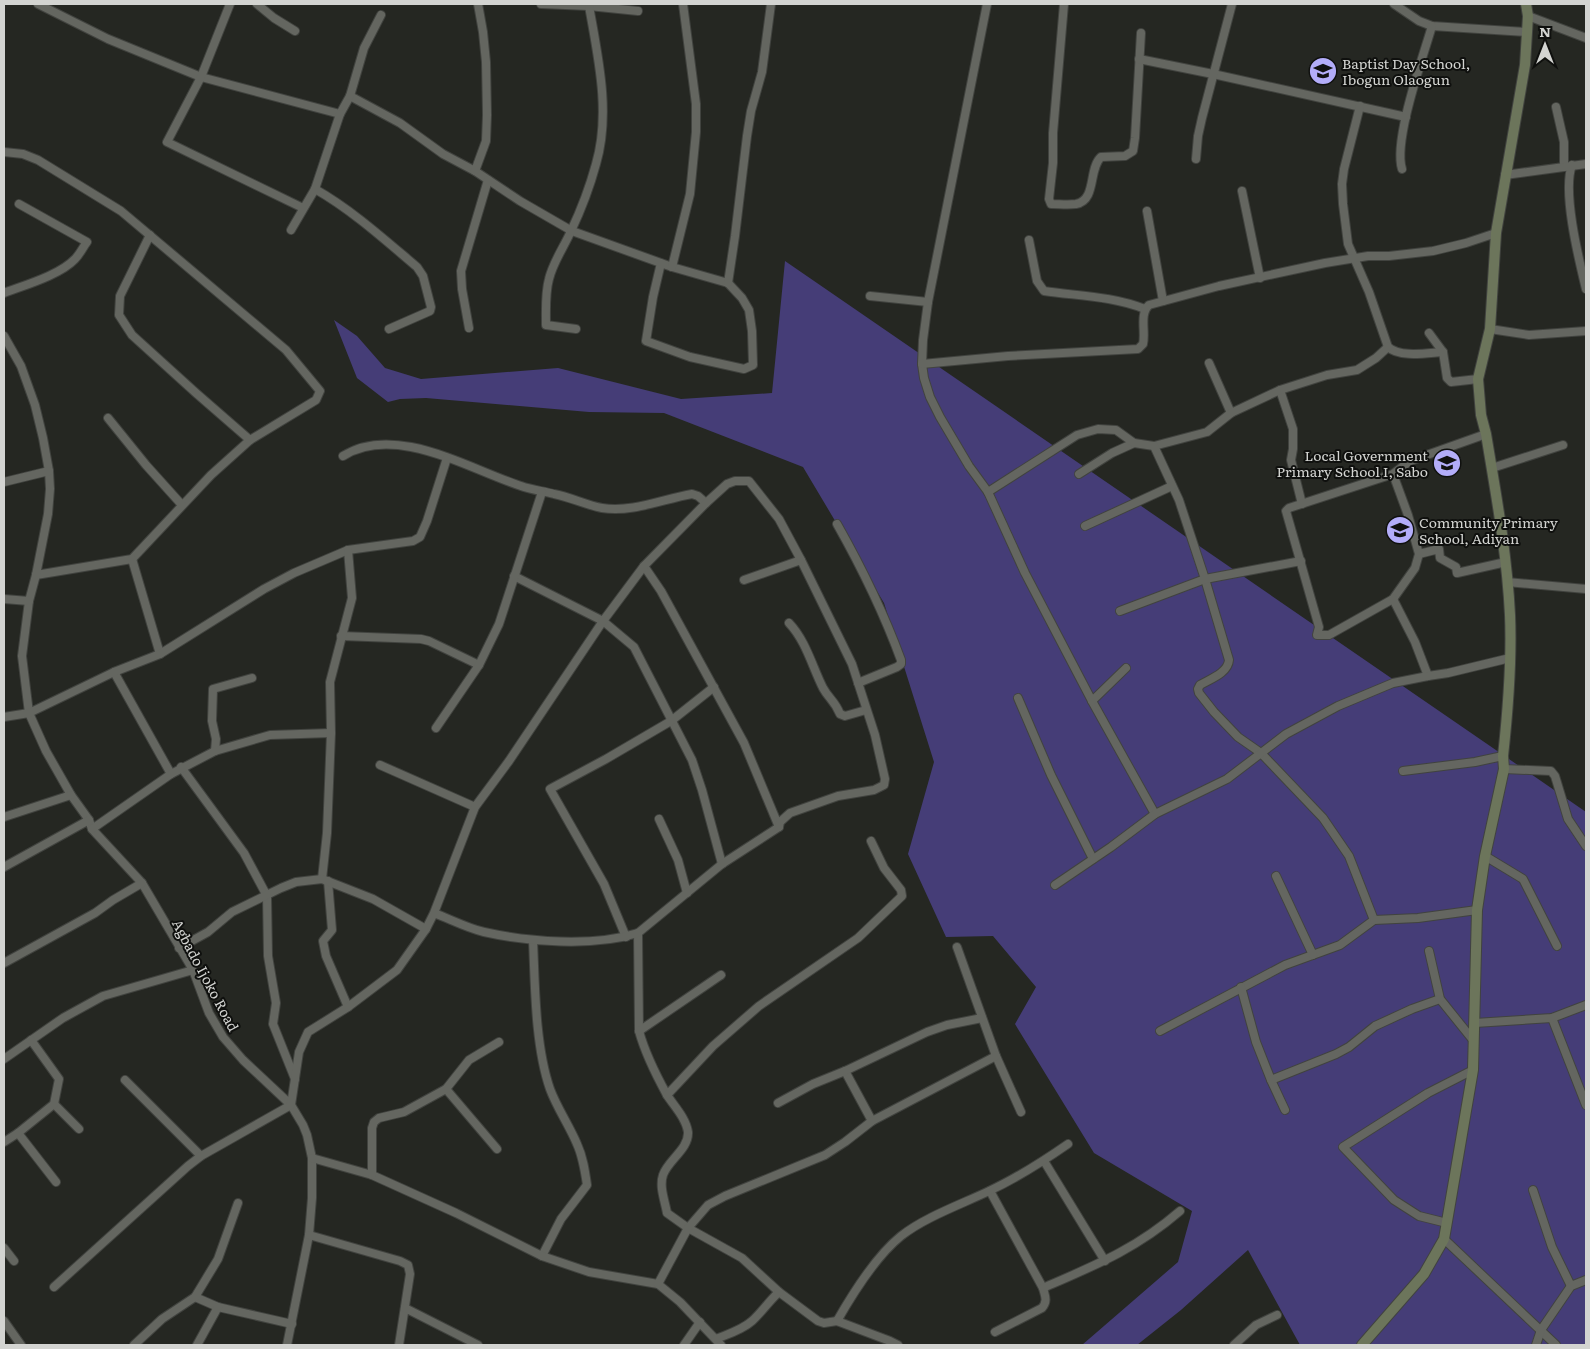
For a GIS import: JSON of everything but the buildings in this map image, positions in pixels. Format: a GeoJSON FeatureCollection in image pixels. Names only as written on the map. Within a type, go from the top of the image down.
{"type":"FeatureCollection","features":[{"type":"Feature","properties":{"kind":"main road"},"geometry":{"type":"LineString","coordinates":[[1362,1345],[1424,1274],[1444,1239],[1473,1070],[1477,910],[1504,769],[1510,658],[1510,617],[1506,562],[1492,468],[1481,415],[1478,380],[1490,328],[1496,233],[1504,175],[1525,65],[1528,16],[1526,4]]}},
{"type":"Feature","properties":{"kind":"street"},"geometry":{"type":"LineString","coordinates":[[38,4],[108,39],[201,77],[340,114]]}},
{"type":"Feature","properties":{"kind":"street"},"geometry":{"type":"LineString","coordinates":[[230,4],[201,77],[167,142],[303,208]]}},
{"type":"Feature","properties":{"kind":"street"},"geometry":{"type":"LineString","coordinates":[[257,4],[274,18],[295,31]]}},
{"type":"Feature","properties":{"kind":"street"},"geometry":{"type":"LineString","coordinates":[[474,171],[486,141],[487,115],[486,62],[478,4]]}},
{"type":"Feature","properties":{"kind":"street"},"geometry":{"type":"LineString","coordinates":[[541,4],[638,11]]}},
{"type":"Feature","properties":{"kind":"street"},"geometry":{"type":"LineString","coordinates":[[672,267],[690,194],[696,132],[696,104],[683,4]]}},
{"type":"Feature","properties":{"kind":"street"},"geometry":{"type":"LineString","coordinates":[[728,283],[751,110],[762,72],[771,4]]}},
{"type":"Feature","properties":{"kind":"street"},"geometry":{"type":"LineString","coordinates":[[987,4],[928,302],[923,340],[922,364],[924,378],[940,417],[969,466],[988,492],[1026,573],[1092,701],[1155,814]]}},
{"type":"Feature","properties":{"kind":"street"},"geometry":{"type":"LineString","coordinates":[[1064,4],[1053,133],[1053,163],[1049,199],[1051,204],[1076,204],[1085,201],[1097,161],[1101,157],[1125,156],[1133,151],[1142,33]]}},
{"type":"Feature","properties":{"kind":"street"},"geometry":{"type":"LineString","coordinates":[[1196,160],[1198,136],[1232,4]]}},
{"type":"Feature","properties":{"kind":"street"},"geometry":{"type":"LineString","coordinates":[[1395,4],[1419,21],[1432,26],[1527,32]]}},
{"type":"Feature","properties":{"kind":"street"},"geometry":{"type":"LineString","coordinates":[[576,329],[546,325],[548,281],[554,264],[572,231],[597,163],[601,142],[601,78],[589,6]]}},
{"type":"Feature","properties":{"kind":"street"},"geometry":{"type":"LineString","coordinates":[[291,230],[315,189],[340,114],[350,96],[364,48],[381,15]]}},
{"type":"Feature","properties":{"kind":"street"},"geometry":{"type":"LineString","coordinates":[[1528,16],[1586,38]]}},
{"type":"Feature","properties":{"kind":"street"},"geometry":{"type":"LineString","coordinates":[[1402,169],[1399,160],[1406,117],[1432,26]]}},
{"type":"Feature","properties":{"kind":"street"},"geometry":{"type":"LineString","coordinates":[[1139,59],[1406,117]]}},
{"type":"Feature","properties":{"kind":"street"},"geometry":{"type":"LineString","coordinates":[[350,96],[400,122],[443,154],[572,231],[661,263],[672,267],[728,283],[742,298],[748,310],[754,358],[753,365],[744,369],[690,357],[646,341],[661,263]]}},
{"type":"Feature","properties":{"kind":"street"},"geometry":{"type":"LineString","coordinates":[[1360,106],[1342,184],[1348,244],[1369,292],[1388,346],[1393,351],[1405,353],[1443,352]]}},
{"type":"Feature","properties":{"kind":"street"},"geometry":{"type":"LineString","coordinates":[[1556,106],[1569,173],[1568,200],[1586,289]]}},
{"type":"Feature","properties":{"kind":"street"},"geometry":{"type":"LineString","coordinates":[[4,152],[23,154],[38,160],[121,211],[286,350],[320,391],[316,400],[250,440],[210,475],[132,559],[36,575]]}},
{"type":"Feature","properties":{"kind":"street"},"geometry":{"type":"LineString","coordinates":[[1504,175],[1586,164]]}},
{"type":"Feature","properties":{"kind":"street"},"geometry":{"type":"LineString","coordinates":[[469,328],[462,289],[461,271],[488,180]]}},
{"type":"Feature","properties":{"kind":"street"},"geometry":{"type":"LineString","coordinates":[[315,189],[352,214],[417,267],[423,276],[431,307],[430,311],[389,329]]}},
{"type":"Feature","properties":{"kind":"street"},"geometry":{"type":"LineString","coordinates":[[1242,191],[1260,278]]}},
{"type":"Feature","properties":{"kind":"street"},"geometry":{"type":"LineString","coordinates":[[4,294],[48,276],[62,268],[75,259],[87,242],[19,204]]}},
{"type":"Feature","properties":{"kind":"street"},"geometry":{"type":"LineString","coordinates":[[1147,211],[1162,301]]}},
{"type":"Feature","properties":{"kind":"street"},"geometry":{"type":"LineString","coordinates":[[922,364],[998,356],[1138,348],[1143,344],[1145,309],[1149,305],[1219,286],[1324,263],[1368,256],[1414,254],[1433,251],[1496,233]]}},
{"type":"Feature","properties":{"kind":"street"},"geometry":{"type":"LineString","coordinates":[[150,235],[120,296],[119,315],[132,335],[250,440]]}},
{"type":"Feature","properties":{"kind":"street"},"geometry":{"type":"LineString","coordinates":[[1030,240],[1037,280],[1044,292],[1108,298],[1129,302],[1145,309]]}},
{"type":"Feature","properties":{"kind":"street"},"geometry":{"type":"LineString","coordinates":[[870,296],[928,302]]}},
{"type":"Feature","properties":{"kind":"street"},"geometry":{"type":"LineString","coordinates":[[1490,328],[1529,335],[1586,331]]}},
{"type":"Feature","properties":{"kind":"street"},"geometry":{"type":"LineString","coordinates":[[1429,333],[1443,352],[1447,378],[1451,382],[1478,380]]}},
{"type":"Feature","properties":{"kind":"street","name":"Agbado Ijoko Road"},"geometry":{"type":"LineString","coordinates":[[4,336],[21,366],[35,405],[44,438],[49,471],[48,514],[29,601],[22,656],[29,713],[46,751],[71,795],[89,820],[92,829],[142,883],[192,970],[209,1013],[224,1037],[243,1060],[290,1105],[308,1135],[312,1158],[313,1185],[308,1235],[287,1345]]}},
{"type":"Feature","properties":{"kind":"street"},"geometry":{"type":"LineString","coordinates":[[988,492],[1077,435],[1098,429],[1116,430],[1134,443],[1154,446],[1207,432],[1231,413],[1280,390],[1327,375],[1357,370],[1376,358],[1388,346]]}},
{"type":"Feature","properties":{"kind":"street"},"geometry":{"type":"LineString","coordinates":[[1209,363],[1231,413]]}},
{"type":"Feature","properties":{"kind":"street"},"geometry":{"type":"LineString","coordinates":[[1280,390],[1293,428],[1293,449],[1290,460],[1302,504]]}},
{"type":"Feature","properties":{"kind":"street"},"geometry":{"type":"LineString","coordinates":[[108,418],[182,505]]}},
{"type":"Feature","properties":{"kind":"street"},"geometry":{"type":"LineString","coordinates":[[1392,474],[1408,514],[1420,554],[1415,568],[1393,599],[1368,611],[1329,635],[1317,635],[1319,627],[1301,562],[1286,518],[1286,511],[1289,508],[1392,474],[1410,461],[1486,434]]}},
{"type":"Feature","properties":{"kind":"street"},"geometry":{"type":"LineString","coordinates":[[1079,474],[1112,453],[1134,443]]}},
{"type":"Feature","properties":{"kind":"street"},"geometry":{"type":"LineString","coordinates":[[343,456],[360,447],[372,444],[404,446],[447,458],[521,487],[552,493],[601,508],[633,508],[692,494],[698,496],[706,503]]}},
{"type":"Feature","properties":{"kind":"street"},"geometry":{"type":"LineString","coordinates":[[1492,468],[1563,445]]}},
{"type":"Feature","properties":{"kind":"street"},"geometry":{"type":"LineString","coordinates":[[1154,446],[1179,500],[1229,660],[1225,670],[1200,685],[1199,693],[1238,737],[1261,753],[1322,818],[1349,856],[1374,920]]}},
{"type":"Feature","properties":{"kind":"street"},"geometry":{"type":"LineString","coordinates":[[4,716],[29,713],[114,672],[160,654],[281,580],[348,550],[413,541],[420,537],[447,458]]}},
{"type":"Feature","properties":{"kind":"street"},"geometry":{"type":"LineString","coordinates":[[4,482],[49,471]]}},
{"type":"Feature","properties":{"kind":"street"},"geometry":{"type":"LineString","coordinates":[[54,1287],[188,1166],[201,1156],[290,1105],[299,1052],[308,1032],[348,1007],[397,970],[426,929],[434,913],[475,807],[509,761],[603,621],[644,566],[706,503],[727,484],[735,481],[749,481],[779,519],[802,560],[852,664],[875,734],[884,784],[874,790],[838,796],[790,813],[780,822],[779,827],[722,864],[638,933],[626,937],[577,942],[533,940],[483,932],[434,913]]}},
{"type":"Feature","properties":{"kind":"street"},"geometry":{"type":"LineString","coordinates":[[1085,526],[1172,486]]}},
{"type":"Feature","properties":{"kind":"street"},"geometry":{"type":"LineString","coordinates":[[436,728],[479,665],[499,624],[542,492]]}},
{"type":"Feature","properties":{"kind":"street"},"geometry":{"type":"LineString","coordinates":[[837,524],[864,573],[885,618],[901,660],[901,664],[896,667],[858,683]]}},
{"type":"Feature","properties":{"kind":"street"},"geometry":{"type":"LineString","coordinates":[[1420,554],[1439,549],[1440,558],[1456,567],[1457,573],[1506,562]]}},
{"type":"Feature","properties":{"kind":"street"},"geometry":{"type":"LineString","coordinates":[[348,550],[352,598],[330,682],[331,733],[325,880],[332,930],[323,941],[326,956],[348,1007]]}},
{"type":"Feature","properties":{"kind":"street"},"geometry":{"type":"LineString","coordinates":[[132,559],[160,654]]}},
{"type":"Feature","properties":{"kind":"street"},"geometry":{"type":"LineString","coordinates":[[744,580],[802,560]]}},
{"type":"Feature","properties":{"kind":"street"},"geometry":{"type":"LineString","coordinates":[[1120,611],[1205,579],[1301,562]]}},
{"type":"Feature","properties":{"kind":"street"},"geometry":{"type":"LineString","coordinates":[[644,566],[661,591],[748,751],[779,827]]}},
{"type":"Feature","properties":{"kind":"street"},"geometry":{"type":"LineString","coordinates":[[514,576],[603,621],[634,647],[692,760],[698,775],[722,864]]}},
{"type":"Feature","properties":{"kind":"street"},"geometry":{"type":"LineString","coordinates":[[1507,582],[1586,589]]}},
{"type":"Feature","properties":{"kind":"street"},"geometry":{"type":"LineString","coordinates":[[4,599],[29,601]]}},
{"type":"Feature","properties":{"kind":"street"},"geometry":{"type":"LineString","coordinates":[[1393,599],[1415,642],[1428,676]]}},
{"type":"Feature","properties":{"kind":"street"},"geometry":{"type":"LineString","coordinates":[[789,623],[798,633],[825,691],[836,704],[840,714],[845,716],[866,710]]}},
{"type":"Feature","properties":{"kind":"street"},"geometry":{"type":"LineString","coordinates":[[342,636],[421,639],[479,665]]}},
{"type":"Feature","properties":{"kind":"street"},"geometry":{"type":"LineString","coordinates":[[1055,884],[1155,814],[1227,779],[1286,734],[1338,706],[1386,685],[1510,658]]}},
{"type":"Feature","properties":{"kind":"street"},"geometry":{"type":"LineString","coordinates":[[1092,701],[1126,668]]}},
{"type":"Feature","properties":{"kind":"street"},"geometry":{"type":"LineString","coordinates":[[114,672],[171,774]]}},
{"type":"Feature","properties":{"kind":"street"},"geometry":{"type":"LineString","coordinates":[[215,751],[216,739],[212,721],[213,689],[252,678]]}},
{"type":"Feature","properties":{"kind":"street"},"geometry":{"type":"LineString","coordinates":[[626,937],[604,884],[550,789],[671,721],[714,687]]}},
{"type":"Feature","properties":{"kind":"street"},"geometry":{"type":"LineString","coordinates":[[1018,698],[1051,775],[1093,859]]}},
{"type":"Feature","properties":{"kind":"street"},"geometry":{"type":"LineString","coordinates":[[92,829],[171,774],[215,751],[270,734],[331,733]]}},
{"type":"Feature","properties":{"kind":"street"},"geometry":{"type":"LineString","coordinates":[[1403,770],[1475,762],[1504,756]]}},
{"type":"Feature","properties":{"kind":"street"},"geometry":{"type":"LineString","coordinates":[[380,766],[475,807]]}},
{"type":"Feature","properties":{"kind":"street"},"geometry":{"type":"LineString","coordinates":[[181,768],[244,853],[267,896],[268,956],[276,1003],[273,1024],[295,1079]]}},
{"type":"Feature","properties":{"kind":"street"},"geometry":{"type":"LineString","coordinates":[[1504,769],[1551,771],[1556,776],[1568,819],[1586,846]]}},
{"type":"Feature","properties":{"kind":"street"},"geometry":{"type":"LineString","coordinates":[[4,817],[71,795]]}},
{"type":"Feature","properties":{"kind":"street"},"geometry":{"type":"LineString","coordinates":[[659,819],[678,860],[687,893]]}},
{"type":"Feature","properties":{"kind":"street"},"geometry":{"type":"LineString","coordinates":[[4,867],[89,820]]}},
{"type":"Feature","properties":{"kind":"street"},"geometry":{"type":"LineString","coordinates":[[667,1095],[713,1046],[759,1006],[858,938],[902,896],[901,890],[881,863],[871,841]]}},
{"type":"Feature","properties":{"kind":"street"},"geometry":{"type":"LineString","coordinates":[[1486,856],[1523,879],[1557,946]]}},
{"type":"Feature","properties":{"kind":"street"},"geometry":{"type":"LineString","coordinates":[[1276,876],[1313,955]]}},
{"type":"Feature","properties":{"kind":"street"},"geometry":{"type":"LineString","coordinates":[[178,948],[208,932],[232,912],[296,882],[325,880],[373,900],[426,929]]}},
{"type":"Feature","properties":{"kind":"street"},"geometry":{"type":"LineString","coordinates":[[4,963],[95,913],[112,900],[142,883]]}},
{"type":"Feature","properties":{"kind":"street"},"geometry":{"type":"LineString","coordinates":[[1160,1031],[1285,965],[1340,945],[1374,920],[1418,918],[1477,910]]}},
{"type":"Feature","properties":{"kind":"street"},"geometry":{"type":"LineString","coordinates":[[638,933],[639,1031],[643,1046],[667,1095],[687,1125],[688,1135],[685,1144],[663,1174],[662,1188],[667,1213],[688,1228],[742,1258],[780,1292],[818,1321],[824,1323],[837,1321],[898,1345]]}},
{"type":"Feature","properties":{"kind":"street"},"geometry":{"type":"LineString","coordinates":[[533,940],[536,996],[544,1061],[550,1089],[577,1145],[583,1162],[587,1185],[561,1219],[542,1256]]}},
{"type":"Feature","properties":{"kind":"street"},"geometry":{"type":"LineString","coordinates":[[957,947],[996,1056],[1021,1112]]}},
{"type":"Feature","properties":{"kind":"street"},"geometry":{"type":"LineString","coordinates":[[1429,951],[1440,999],[1473,1040]]}},
{"type":"Feature","properties":{"kind":"street"},"geometry":{"type":"LineString","coordinates":[[4,1059],[64,1018],[103,996],[192,970]]}},
{"type":"Feature","properties":{"kind":"street"},"geometry":{"type":"LineString","coordinates":[[639,1031],[720,974]]}},
{"type":"Feature","properties":{"kind":"street"},"geometry":{"type":"LineString","coordinates":[[1242,987],[1256,1042],[1285,1110]]}},
{"type":"Feature","properties":{"kind":"street"},"geometry":{"type":"LineString","coordinates":[[1271,1080],[1336,1054],[1349,1047],[1375,1026],[1440,999]]}},
{"type":"Feature","properties":{"kind":"street"},"geometry":{"type":"LineString","coordinates":[[1475,1023],[1552,1018],[1586,1006]]}},
{"type":"Feature","properties":{"kind":"street"},"geometry":{"type":"LineString","coordinates":[[778,1102],[927,1032],[948,1025],[982,1018]]}},
{"type":"Feature","properties":{"kind":"street"},"geometry":{"type":"LineString","coordinates":[[1552,1018],[1586,1105]]}},
{"type":"Feature","properties":{"kind":"street"},"geometry":{"type":"LineString","coordinates":[[4,1142],[54,1104],[59,1079],[31,1040]]}},
{"type":"Feature","properties":{"kind":"street"},"geometry":{"type":"LineString","coordinates":[[372,1175],[372,1128],[374,1122],[379,1118],[404,1112],[446,1089],[468,1060],[499,1042]]}},
{"type":"Feature","properties":{"kind":"street"},"geometry":{"type":"LineString","coordinates":[[658,1284],[688,1228],[708,1205],[725,1196],[825,1155],[872,1121],[996,1056]]}},
{"type":"Feature","properties":{"kind":"street"},"geometry":{"type":"LineString","coordinates":[[1447,1223],[1419,1216],[1394,1200],[1343,1147],[1428,1092],[1473,1070]]}},
{"type":"Feature","properties":{"kind":"street"},"geometry":{"type":"LineString","coordinates":[[846,1071],[872,1121]]}},
{"type":"Feature","properties":{"kind":"street"},"geometry":{"type":"LineString","coordinates":[[126,1080],[201,1156]]}},
{"type":"Feature","properties":{"kind":"street"},"geometry":{"type":"LineString","coordinates":[[446,1089],[497,1149]]}},
{"type":"Feature","properties":{"kind":"street"},"geometry":{"type":"LineString","coordinates":[[54,1104],[79,1129]]}},
{"type":"Feature","properties":{"kind":"street"},"geometry":{"type":"LineString","coordinates":[[18,1133],[56,1182]]}},
{"type":"Feature","properties":{"kind":"street"},"geometry":{"type":"LineString","coordinates":[[837,1321],[853,1294],[883,1255],[901,1236],[947,1210],[990,1191],[1044,1161],[1068,1144]]}},
{"type":"Feature","properties":{"kind":"street"},"geometry":{"type":"LineString","coordinates":[[312,1158],[372,1175],[456,1213],[542,1256],[589,1272],[658,1284],[680,1302],[718,1342],[750,1323],[762,1311],[765,1305],[780,1292]]}},
{"type":"Feature","properties":{"kind":"street"},"geometry":{"type":"LineString","coordinates":[[1044,1161],[1105,1262]]}},
{"type":"Feature","properties":{"kind":"street"},"geometry":{"type":"LineString","coordinates":[[1533,1190],[1552,1247],[1571,1286]]}},
{"type":"Feature","properties":{"kind":"street"},"geometry":{"type":"LineString","coordinates":[[990,1191],[1043,1288],[1046,1299],[1046,1304],[1042,1308],[994,1332]]}},
{"type":"Feature","properties":{"kind":"street"},"geometry":{"type":"LineString","coordinates":[[134,1345],[162,1319],[194,1297],[218,1259],[238,1203]]}},
{"type":"Feature","properties":{"kind":"street"},"geometry":{"type":"LineString","coordinates":[[1043,1288],[1105,1262],[1148,1236],[1180,1210]]}},
{"type":"Feature","properties":{"kind":"street"},"geometry":{"type":"LineString","coordinates":[[308,1235],[400,1261],[408,1265],[410,1274],[399,1345]]}},
{"type":"Feature","properties":{"kind":"street"},"geometry":{"type":"LineString","coordinates":[[1444,1239],[1556,1345]]}},
{"type":"Feature","properties":{"kind":"street"},"geometry":{"type":"LineString","coordinates":[[4,1248],[14,1261]]}},
{"type":"Feature","properties":{"kind":"street"},"geometry":{"type":"LineString","coordinates":[[1536,1345],[1541,1330],[1571,1286],[1586,1280]]}},
{"type":"Feature","properties":{"kind":"street"},"geometry":{"type":"LineString","coordinates":[[194,1297],[218,1306],[292,1324]]}},
{"type":"Feature","properties":{"kind":"street"},"geometry":{"type":"LineString","coordinates":[[197,1345],[218,1306]]}},
{"type":"Feature","properties":{"kind":"street"},"geometry":{"type":"LineString","coordinates":[[405,1308],[478,1345]]}},
{"type":"Feature","properties":{"kind":"street"},"geometry":{"type":"LineString","coordinates":[[1234,1345],[1256,1325],[1277,1315]]}},
{"type":"Feature","properties":{"kind":"street"},"geometry":{"type":"LineString","coordinates":[[4,1321],[21,1345]]}},
{"type":"Feature","properties":{"kind":"street"},"geometry":{"type":"LineString","coordinates":[[684,1345],[700,1322]]}},
{"type":"Feature","properties":{"kind":"shaded area"},"geometry":{"type":"Polygon","coordinates":[[[785,261],[1586,812],[1586,1345],[1300,1345],[1248,1250],[1181,1310],[1137,1345],[1082,1345],[1178,1262],[1192,1211],[1094,1153],[1015,1024],[1036,987],[993,936],[946,937],[908,854],[934,762],[884,603],[803,467],[664,413],[589,412],[426,398],[400,399],[388,402],[357,378],[334,320],[357,336],[385,368],[421,379],[558,368],[681,399],[772,393],[785,261]]]}},
{"type":"Feature","properties":{"kind":"place","name":"Baptist Day School, Ibogun Olaogun"},"geometry":{"type":"Point","coordinates":[1323,71]}},
{"type":"Feature","properties":{"kind":"place","name":"Local Government Primary School I, Sabo"},"geometry":{"type":"Point","coordinates":[1447,463]}},
{"type":"Feature","properties":{"kind":"place","name":"Community Primary School, Adiyan"},"geometry":{"type":"Point","coordinates":[1400,530]}}]}
